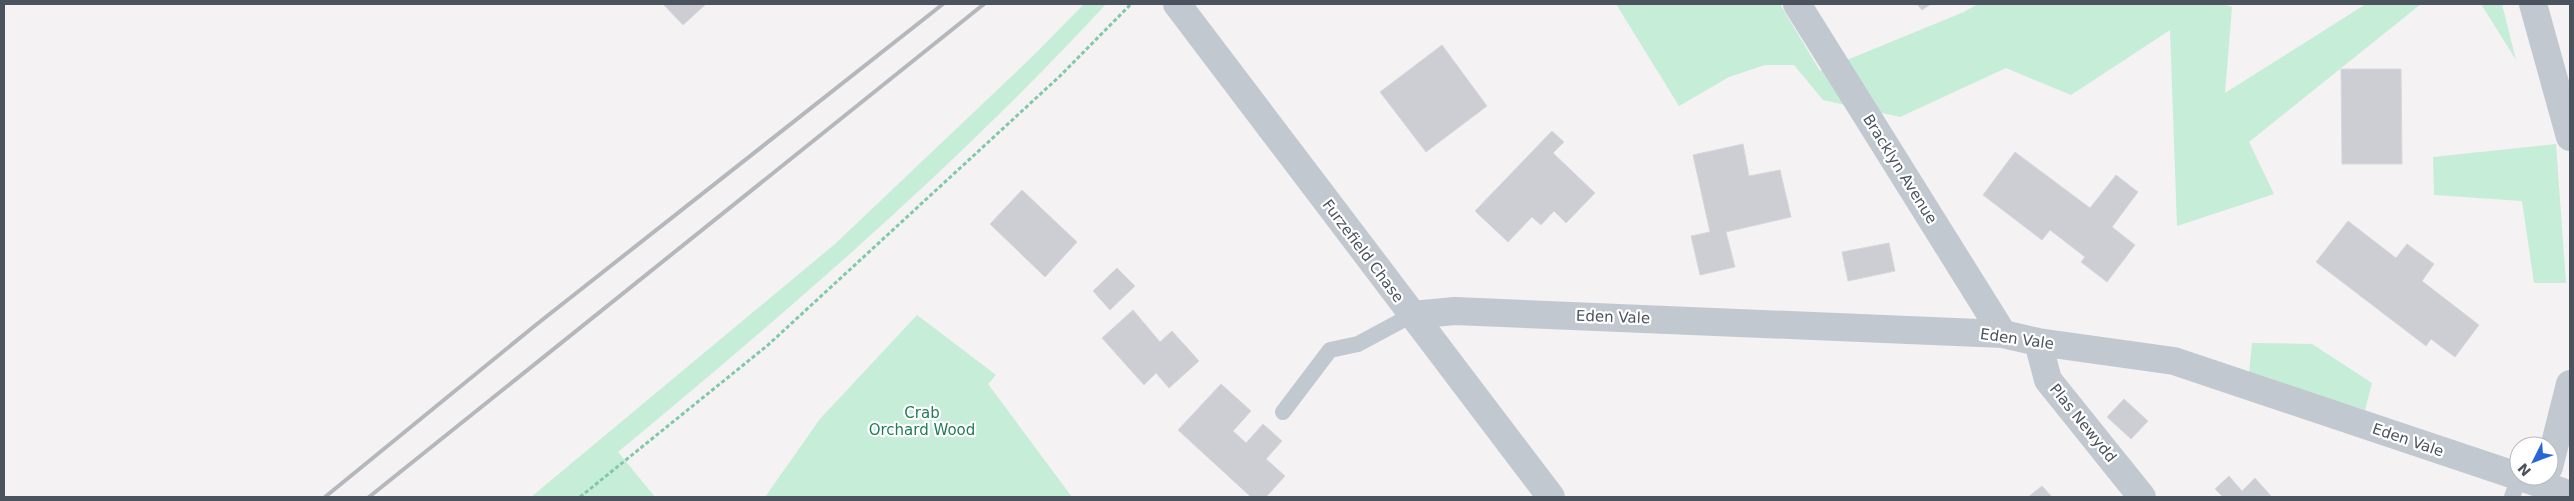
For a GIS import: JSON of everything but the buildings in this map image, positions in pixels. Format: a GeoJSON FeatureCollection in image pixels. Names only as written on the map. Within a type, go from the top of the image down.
{"type":"FeatureCollection","features":[{"type":"Feature","properties":{"kind":"street","name":"Furzefield Chase"},"geometry":{"type":"LineString","coordinates":[[1177,4],[1551,497]]}},
{"type":"Feature","properties":{"kind":"street","name":"Bracklyn Avenue"},"geometry":{"type":"LineString","coordinates":[[1797,4],[2003,334]]}},
{"type":"Feature","properties":{"kind":"street"},"geometry":{"type":"LineString","coordinates":[[2533,4],[2570,137]]}},
{"type":"Feature","properties":{"kind":"street","name":"Eden Vale"},"geometry":{"type":"LineString","coordinates":[[1412,315],[1455,311],[2003,334],[2038,342],[2174,362],[2509,472]]}},
{"type":"Feature","properties":{"kind":"street","name":"Plas Newydd"},"geometry":{"type":"LineString","coordinates":[[2038,342],[2048,380],[2142,497]]}},
{"type":"Feature","properties":{"kind":"street"},"geometry":{"type":"LineString","coordinates":[[2550,436],[2570,384]]}},
{"type":"Feature","properties":{"kind":"street","name":"Eden Vale"},"geometry":{"type":"LineString","coordinates":[[2548,486],[2570,495]]}},
{"type":"Feature","properties":{"kind":"lane"},"geometry":{"type":"LineString","coordinates":[[1283,412],[1330,350],[1358,344],[1412,315]]}},
{"type":"Feature","properties":{"kind":"path"},"geometry":{"type":"LineString","coordinates":[[580,497],[768,345],[1053,83],[1131,4]]}},
{"type":"Feature","properties":{"kind":"green space"},"geometry":{"type":"Polygon","coordinates":[[[1084,4],[1106,4],[990,123],[869,236],[808,291],[618,452],[655,497],[531,497],[835,244],[1034,55],[1084,4]]]}},
{"type":"Feature","properties":{"kind":"green space"},"geometry":{"type":"Polygon","coordinates":[[[1616,4],[1780,4],[1820,71],[1964,12],[1978,4],[2223,4],[2232,7],[2225,93],[2366,4],[2421,4],[2249,142],[2274,194],[2177,226],[2170,30],[2071,95],[2006,68],[1900,117],[1823,100],[1794,65],[1765,65],[1729,77],[1679,106],[1616,4]]]}},
{"type":"Feature","properties":{"kind":"green space"},"geometry":{"type":"Polygon","coordinates":[[[2481,4],[2502,4],[2516,60],[2481,4]]]}},
{"type":"Feature","properties":{"kind":"green space"},"geometry":{"type":"Polygon","coordinates":[[[2556,144],[2566,283],[2534,283],[2522,201],[2434,195],[2433,157],[2556,144]]]}},
{"type":"Feature","properties":{"kind":"green space","name":"Crab Orchard Wood"},"geometry":{"type":"Polygon","coordinates":[[[917,315],[996,375],[988,384],[1072,497],[765,497],[820,419],[917,315]]]}},
{"type":"Feature","properties":{"kind":"green space"},"geometry":{"type":"Polygon","coordinates":[[[2252,343],[2312,344],[2372,383],[2365,410],[2249,374],[2252,343]]]}},
{"type":"Feature","properties":{"kind":"railway"},"geometry":{"type":"LineString","coordinates":[[325,497],[537,324],[943,4]]}},
{"type":"Feature","properties":{"kind":"railway"},"geometry":{"type":"LineString","coordinates":[[369,497],[984,4]]}}]}
